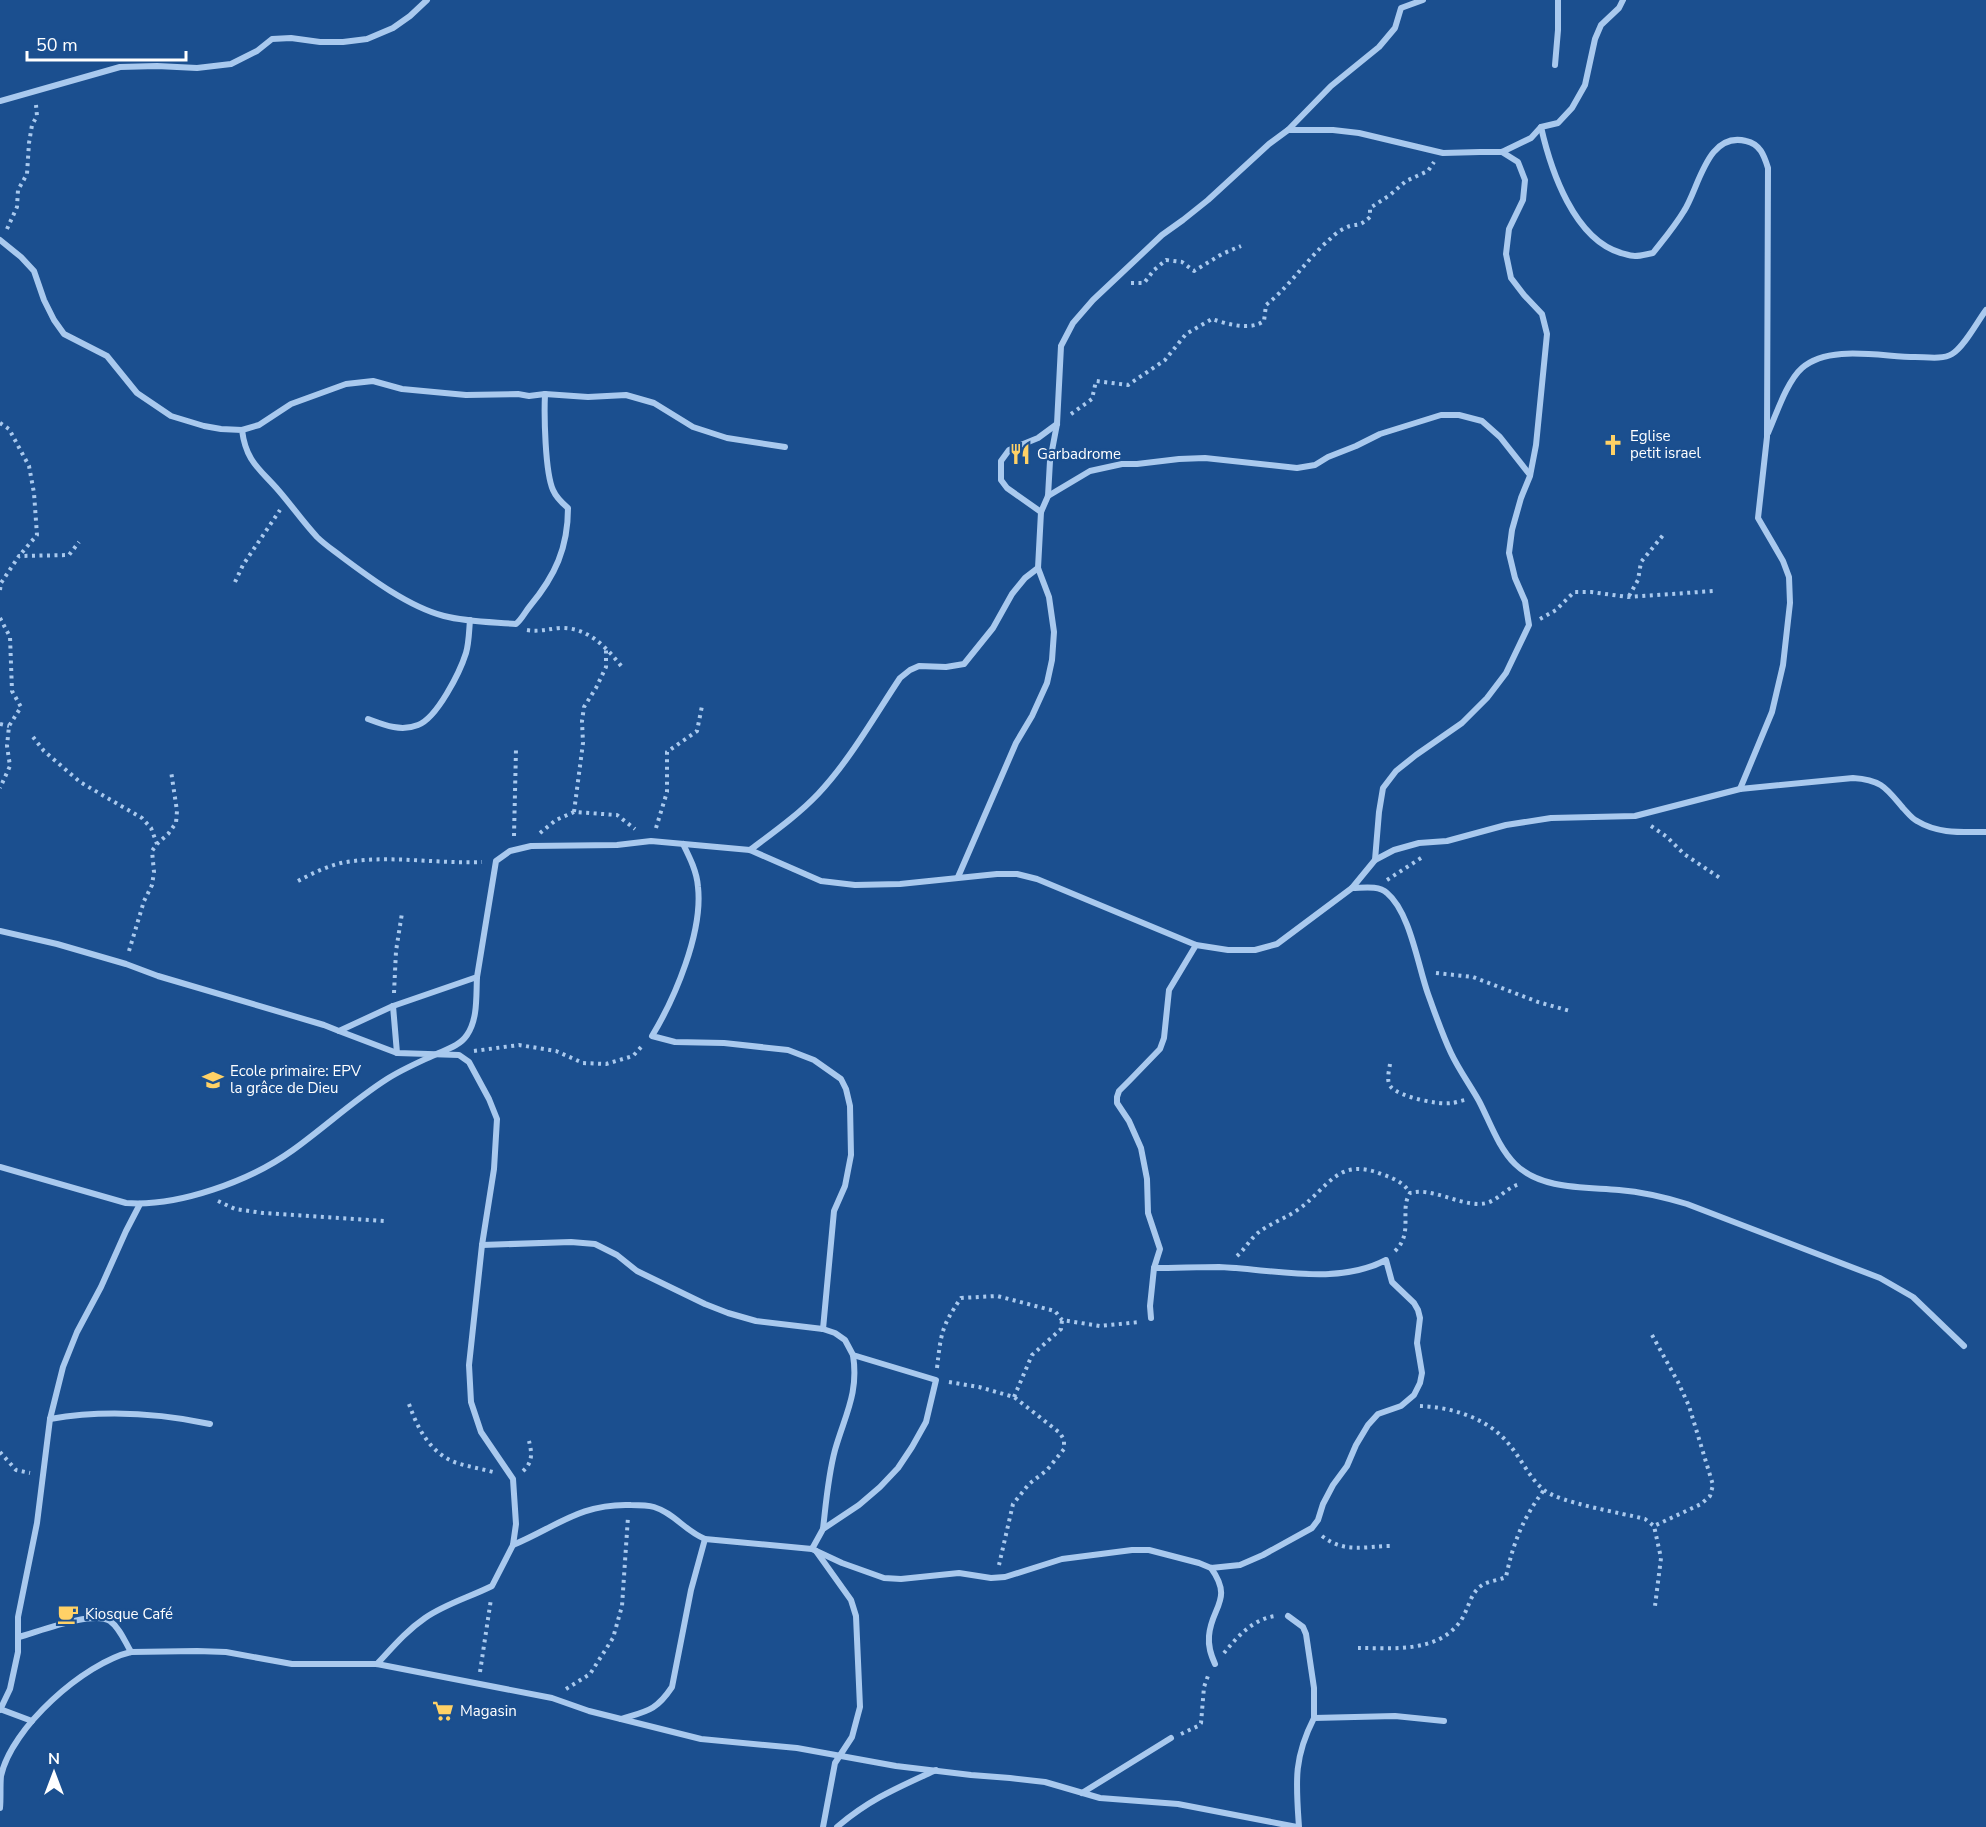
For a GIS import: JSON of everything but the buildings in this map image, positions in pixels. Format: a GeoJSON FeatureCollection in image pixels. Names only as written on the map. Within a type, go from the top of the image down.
{"type":"FeatureCollection","features":[{"type":"Feature","properties":{"kind":"street"},"geometry":{"type":"LineString","coordinates":[[0,101],[120,67],[197,68],[231,64],[257,51],[272,39],[291,38],[343,42],[367,39],[393,28],[427,0]]}},
{"type":"Feature","properties":{"kind":"street"},"geometry":{"type":"LineString","coordinates":[[958,877],[1016,743],[1047,684],[1052,660],[1054,632],[1049,597],[1038,568],[1041,512],[1048,496],[1050,461],[1057,424],[1061,346],[1073,323],[1093,300],[1162,235],[1200,207],[1269,144],[1288,130],[1331,86],[1378,47],[1395,28],[1401,0]]}},
{"type":"Feature","properties":{"kind":"street"},"geometry":{"type":"LineString","coordinates":[[1401,8],[1424,0]]}},
{"type":"Feature","properties":{"kind":"street"},"geometry":{"type":"LineString","coordinates":[[1555,65],[1559,22],[1558,0]]}},
{"type":"Feature","properties":{"kind":"street"},"geometry":{"type":"LineString","coordinates":[[1288,130],[1333,130],[1359,133],[1443,153],[1502,152],[1531,138],[1541,128],[1558,123],[1572,108],[1585,85],[1594,39],[1600,26],[1619,8],[1623,0]]}},
{"type":"Feature","properties":{"kind":"street"},"geometry":{"type":"LineString","coordinates":[[1541,128],[1556,178],[1580,222],[1596,240],[1611,250],[1633,257],[1653,253],[1685,210],[1704,166],[1718,147],[1725,142],[1738,139],[1754,143],[1764,154],[1768,168],[1767,437],[1758,518],[1784,561],[1789,577],[1790,603],[1783,665],[1772,712],[1740,789]]}},
{"type":"Feature","properties":{"kind":"street"},"geometry":{"type":"LineString","coordinates":[[1375,861],[1383,788],[1396,771],[1416,754],[1462,723],[1487,698],[1506,673],[1529,625],[1526,601],[1515,578],[1509,553],[1518,509],[1530,476],[1536,445],[1547,334],[1542,314],[1511,278],[1506,254],[1509,229],[1523,200],[1525,180],[1518,162],[1502,152]]}},
{"type":"Feature","properties":{"kind":"street"},"geometry":{"type":"LineString","coordinates":[[1,240],[34,271],[44,300],[64,334],[106,356],[136,393],[171,416],[189,422],[221,429],[242,430],[259,425],[291,404],[346,384],[373,381],[402,389],[466,395],[518,393],[529,396],[545,394],[588,397],[626,395],[654,403],[693,427],[727,438],[785,447]]}},
{"type":"Feature","properties":{"kind":"street"},"geometry":{"type":"LineString","coordinates":[[1767,437],[1787,390],[1803,368],[1822,358],[1843,353],[1907,357],[1941,357],[1951,354],[1959,347],[1986,310]]}},
{"type":"Feature","properties":{"kind":"street"},"geometry":{"type":"LineString","coordinates":[[242,430],[247,453],[257,468],[318,539],[364,575],[442,616],[470,621],[516,624],[544,589],[558,566],[568,521],[568,508],[552,489],[547,456],[545,394]]}},
{"type":"Feature","properties":{"kind":"street"},"geometry":{"type":"LineString","coordinates":[[1048,496],[1090,471],[1122,464],[1205,458],[1297,468],[1315,465],[1328,456],[1380,434],[1441,415],[1459,415],[1482,421],[1500,437],[1530,476]]}},
{"type":"Feature","properties":{"kind":"street"},"geometry":{"type":"LineString","coordinates":[[1041,512],[1007,488],[1001,480],[1001,461],[1009,450],[1038,438],[1057,424]]}},
{"type":"Feature","properties":{"kind":"street"},"geometry":{"type":"LineString","coordinates":[[750,850],[805,807],[827,784],[900,678],[919,666],[946,667],[964,664],[993,628],[1012,594],[1025,578],[1038,568]]}},
{"type":"Feature","properties":{"kind":"street"},"geometry":{"type":"LineString","coordinates":[[368,719],[393,728],[406,729],[420,725],[433,713],[466,653],[470,621]]}},
{"type":"Feature","properties":{"kind":"street"},"geometry":{"type":"LineString","coordinates":[[0,1167],[126,1203],[140,1204],[168,1202],[234,1181],[266,1167],[293,1150],[367,1092],[390,1077],[454,1047],[466,1036],[473,1020],[477,977],[496,861],[510,851],[531,846],[617,845],[651,841],[750,850],[821,880],[855,885],[900,884],[997,873],[1017,874],[1037,879],[1196,945],[1228,950],[1255,950],[1277,944],[1352,888],[1375,861],[1394,850],[1419,843],[1447,841],[1506,825],[1551,818],[1635,816],[1740,789],[1853,778],[1870,779],[1885,787],[1914,820],[1929,827],[1948,832],[1986,832]]}},
{"type":"Feature","properties":{"kind":"street"},"geometry":{"type":"LineString","coordinates":[[683,844],[693,863],[698,886],[699,912],[682,976],[666,1014],[652,1036],[675,1042],[788,1050],[814,1060],[841,1079],[846,1089],[849,1106],[850,1155],[845,1186],[834,1211],[823,1329]]}},
{"type":"Feature","properties":{"kind":"street"},"geometry":{"type":"LineString","coordinates":[[1352,888],[1375,887],[1387,892],[1400,909],[1420,972],[1451,1052],[1477,1097],[1499,1144],[1516,1165],[1542,1179],[1575,1187],[1660,1196],[1687,1204],[1880,1278],[1913,1297],[1964,1346]]}},
{"type":"Feature","properties":{"kind":"street"},"geometry":{"type":"LineString","coordinates":[[0,931],[57,944],[126,964],[158,976],[324,1025],[397,1053],[459,1055],[469,1062],[489,1099],[497,1119],[494,1169],[482,1245],[468,1365],[471,1402],[481,1432],[513,1479],[516,1524],[513,1545],[492,1586],[425,1618],[402,1637],[377,1664]]}},
{"type":"Feature","properties":{"kind":"street"},"geometry":{"type":"LineString","coordinates":[[1151,1318],[1154,1268],[1160,1249],[1148,1213],[1145,1164],[1141,1148],[1129,1121],[1117,1103],[1117,1097],[1119,1091],[1160,1049],[1164,1038],[1169,990],[1196,945]]}},
{"type":"Feature","properties":{"kind":"street"},"geometry":{"type":"LineString","coordinates":[[339,1031],[393,1006],[477,977]]}},
{"type":"Feature","properties":{"kind":"street"},"geometry":{"type":"LineString","coordinates":[[393,1006],[397,1053]]}},
{"type":"Feature","properties":{"kind":"street"},"geometry":{"type":"LineString","coordinates":[[32,1720],[0,1709],[10,1689],[18,1652],[18,1617],[38,1523],[50,1419],[63,1367],[77,1332],[140,1204]]}},
{"type":"Feature","properties":{"kind":"street"},"geometry":{"type":"LineString","coordinates":[[482,1245],[571,1242],[595,1244],[616,1255],[646,1276],[728,1313],[756,1321],[823,1329],[835,1333],[845,1341],[853,1355],[856,1373],[853,1394],[831,1470],[823,1529],[814,1550]]}},
{"type":"Feature","properties":{"kind":"street"},"geometry":{"type":"LineString","coordinates":[[513,1545],[590,1508],[610,1504],[629,1504],[654,1507],[672,1514],[697,1536],[705,1539],[814,1550],[884,1578],[901,1580],[959,1573],[991,1578],[1017,1574],[1062,1559],[1132,1550],[1149,1550],[1211,1568],[1240,1565],[1250,1561],[1312,1528],[1318,1520],[1333,1485],[1347,1466],[1368,1425],[1378,1414],[1401,1406],[1414,1395],[1422,1373],[1417,1343],[1420,1318],[1414,1303],[1392,1282],[1386,1260],[1359,1271],[1331,1274],[1219,1267],[1154,1268]]}},
{"type":"Feature","properties":{"kind":"street"},"geometry":{"type":"LineString","coordinates":[[823,1529],[859,1505],[898,1467],[912,1448],[926,1422],[936,1380],[853,1355]]}},
{"type":"Feature","properties":{"kind":"street"},"geometry":{"type":"LineString","coordinates":[[50,1419],[98,1413],[171,1418],[210,1424]]}},
{"type":"Feature","properties":{"kind":"street"},"geometry":{"type":"LineString","coordinates":[[620,1719],[653,1709],[663,1701],[672,1688],[691,1590],[705,1539]]}},
{"type":"Feature","properties":{"kind":"street"},"geometry":{"type":"LineString","coordinates":[[814,1550],[851,1600],[856,1616],[860,1707],[852,1737],[840,1755],[832,1774],[823,1827]]}},
{"type":"Feature","properties":{"kind":"street"},"geometry":{"type":"LineString","coordinates":[[1211,1568],[1218,1578],[1221,1596],[1220,1607],[1209,1634],[1209,1648],[1215,1664]]}},
{"type":"Feature","properties":{"kind":"street"},"geometry":{"type":"LineString","coordinates":[[0,1808],[1,1774],[15,1743],[32,1720],[80,1676],[120,1654],[197,1650],[226,1652],[292,1664],[377,1664],[552,1698],[589,1711],[701,1739],[797,1748],[896,1766],[1045,1782],[1100,1798],[1178,1804],[1298,1827],[1296,1778],[1300,1751],[1314,1718],[1314,1688],[1304,1627],[1288,1616]]}},
{"type":"Feature","properties":{"kind":"street"},"geometry":{"type":"LineString","coordinates":[[19,1637],[71,1621],[97,1617],[112,1622],[130,1652]]}},
{"type":"Feature","properties":{"kind":"street"},"geometry":{"type":"LineString","coordinates":[[1314,1718],[1395,1716],[1444,1721]]}},
{"type":"Feature","properties":{"kind":"street"},"geometry":{"type":"LineString","coordinates":[[1082,1793],[1171,1738]]}},
{"type":"Feature","properties":{"kind":"street"},"geometry":{"type":"LineString","coordinates":[[837,1827],[859,1809],[884,1794],[936,1770]]}},
{"type":"Feature","properties":{"kind":"path"},"geometry":{"type":"LineString","coordinates":[[1,240],[17,207],[18,190],[27,174],[32,125],[37,116],[36,100],[39,90]]}},
{"type":"Feature","properties":{"kind":"path"},"geometry":{"type":"LineString","coordinates":[[1057,424],[1092,399],[1096,381],[1128,385],[1165,360],[1186,334],[1212,319],[1245,325],[1258,325],[1264,321],[1266,305],[1331,238],[1346,227],[1361,226],[1370,217],[1370,208],[1406,181],[1428,171],[1443,153]]}},
{"type":"Feature","properties":{"kind":"path"},"geometry":{"type":"LineString","coordinates":[[1129,283],[1144,283],[1166,260],[1182,262],[1194,271],[1222,254],[1241,246]]}},
{"type":"Feature","properties":{"kind":"path"},"geometry":{"type":"LineString","coordinates":[[0,423],[9,429],[29,466],[38,535],[19,556],[1,583],[0,590]]}},
{"type":"Feature","properties":{"kind":"path"},"geometry":{"type":"LineString","coordinates":[[234,582],[273,519],[288,504]]}},
{"type":"Feature","properties":{"kind":"path"},"geometry":{"type":"LineString","coordinates":[[1628,597],[1638,580],[1641,562],[1664,534]]}},
{"type":"Feature","properties":{"kind":"path"},"geometry":{"type":"LineString","coordinates":[[19,556],[69,555],[79,542]]}},
{"type":"Feature","properties":{"kind":"path"},"geometry":{"type":"LineString","coordinates":[[1529,625],[1556,610],[1574,592],[1628,597],[1714,591]]}},
{"type":"Feature","properties":{"kind":"path"},"geometry":{"type":"LineString","coordinates":[[0,618],[10,637],[12,691],[21,707],[9,726],[7,746],[10,766],[0,788]]}},
{"type":"Feature","properties":{"kind":"path"},"geometry":{"type":"LineString","coordinates":[[516,624],[526,630],[539,632],[561,628],[583,631],[606,648],[622,667]]}},
{"type":"Feature","properties":{"kind":"path"},"geometry":{"type":"LineString","coordinates":[[574,812],[583,743],[584,707],[606,667],[606,648]]}},
{"type":"Feature","properties":{"kind":"path"},"geometry":{"type":"LineString","coordinates":[[531,846],[542,830],[556,820],[574,812],[616,815],[651,841],[667,792],[667,752],[697,731],[702,706]]}},
{"type":"Feature","properties":{"kind":"path"},"geometry":{"type":"LineString","coordinates":[[0,724],[9,726]]}},
{"type":"Feature","properties":{"kind":"path"},"geometry":{"type":"LineString","coordinates":[[33,737],[44,751],[81,782],[99,795],[142,818],[151,828],[157,844]]}},
{"type":"Feature","properties":{"kind":"path"},"geometry":{"type":"LineString","coordinates":[[510,851],[514,836],[516,749]]}},
{"type":"Feature","properties":{"kind":"path"},"geometry":{"type":"LineString","coordinates":[[126,964],[141,912],[152,885],[154,872],[152,851],[176,823],[177,811],[171,771]]}},
{"type":"Feature","properties":{"kind":"path"},"geometry":{"type":"LineString","coordinates":[[1635,816],[1667,837],[1684,854],[1720,878]]}},
{"type":"Feature","properties":{"kind":"path"},"geometry":{"type":"LineString","coordinates":[[1375,887],[1447,841]]}},
{"type":"Feature","properties":{"kind":"path"},"geometry":{"type":"LineString","coordinates":[[298,880],[322,868],[345,862],[392,860],[479,863],[496,861]]}},
{"type":"Feature","properties":{"kind":"path"},"geometry":{"type":"LineString","coordinates":[[393,1006],[396,951],[402,913]]}},
{"type":"Feature","properties":{"kind":"path"},"geometry":{"type":"LineString","coordinates":[[1420,972],[1473,977],[1538,1002],[1570,1011]]}},
{"type":"Feature","properties":{"kind":"path"},"geometry":{"type":"LineString","coordinates":[[459,1055],[487,1048],[519,1045],[556,1050],[583,1063],[606,1064],[633,1056],[652,1036]]}},
{"type":"Feature","properties":{"kind":"path"},"geometry":{"type":"LineString","coordinates":[[1390,1064],[1388,1080],[1390,1086],[1420,1100],[1443,1103],[1477,1097]]}},
{"type":"Feature","properties":{"kind":"path"},"geometry":{"type":"LineString","coordinates":[[1219,1267],[1229,1263],[1238,1255],[1257,1233],[1297,1210],[1328,1181],[1344,1172],[1356,1168],[1375,1171],[1398,1180],[1410,1193]]}},
{"type":"Feature","properties":{"kind":"path"},"geometry":{"type":"LineString","coordinates":[[1410,1193],[1425,1192],[1463,1203],[1491,1203],[1508,1189],[1542,1179]]}},
{"type":"Feature","properties":{"kind":"path"},"geometry":{"type":"LineString","coordinates":[[202,1192],[235,1209],[384,1221]]}},
{"type":"Feature","properties":{"kind":"path"},"geometry":{"type":"LineString","coordinates":[[1386,1260],[1399,1247],[1406,1230],[1407,1198],[1410,1193]]}},
{"type":"Feature","properties":{"kind":"path"},"geometry":{"type":"LineString","coordinates":[[991,1578],[1000,1563],[1015,1499],[1047,1470],[1064,1449],[1065,1440],[1060,1433],[1014,1397],[979,1387],[936,1380],[940,1337],[946,1320],[960,1298],[997,1296],[1055,1311],[1062,1320],[1061,1329],[1032,1355],[1014,1397]]}},
{"type":"Feature","properties":{"kind":"path"},"geometry":{"type":"LineString","coordinates":[[1062,1320],[1112,1326],[1151,1318]]}},
{"type":"Feature","properties":{"kind":"path"},"geometry":{"type":"LineString","coordinates":[[1652,1335],[1689,1406],[1713,1485],[1710,1496],[1701,1504],[1654,1526]]}},
{"type":"Feature","properties":{"kind":"path"},"geometry":{"type":"LineString","coordinates":[[409,1404],[415,1422],[427,1442],[439,1453],[457,1463],[513,1479],[530,1465],[532,1453],[530,1441]]}},
{"type":"Feature","properties":{"kind":"path"},"geometry":{"type":"LineString","coordinates":[[1401,1406],[1445,1409],[1490,1426],[1507,1442],[1544,1490],[1565,1500],[1645,1519],[1654,1526],[1661,1558],[1655,1606]]}},
{"type":"Feature","properties":{"kind":"path"},"geometry":{"type":"LineString","coordinates":[[0,1452],[16,1470],[42,1474]]}},
{"type":"Feature","properties":{"kind":"path"},"geometry":{"type":"LineString","coordinates":[[1358,1648],[1397,1648],[1421,1645],[1437,1641],[1450,1633],[1460,1622],[1476,1589],[1486,1583],[1506,1577],[1515,1541],[1532,1506],[1544,1490]]}},
{"type":"Feature","properties":{"kind":"path"},"geometry":{"type":"LineString","coordinates":[[552,1698],[590,1674],[613,1638],[622,1606],[629,1504]]}},
{"type":"Feature","properties":{"kind":"path"},"geometry":{"type":"LineString","coordinates":[[1312,1528],[1334,1545],[1346,1548],[1392,1546]]}},
{"type":"Feature","properties":{"kind":"path"},"geometry":{"type":"LineString","coordinates":[[478,1683],[492,1586]]}},
{"type":"Feature","properties":{"kind":"place","name":"Eglise petit israel"},"geometry":{"type":"Point","coordinates":[1613,445]}},
{"type":"Feature","properties":{"kind":"place","name":"Garbadrome"},"geometry":{"type":"Point","coordinates":[1020,454]}},
{"type":"Feature","properties":{"kind":"place","name":"Ecole primaire: EPV la grâce de Dieu"},"geometry":{"type":"Point","coordinates":[213,1080]}},
{"type":"Feature","properties":{"kind":"place","name":"Kiosque Café"},"geometry":{"type":"Point","coordinates":[68,1614]}},
{"type":"Feature","properties":{"kind":"place","name":"Magasin"},"geometry":{"type":"Point","coordinates":[443,1711]}}]}
